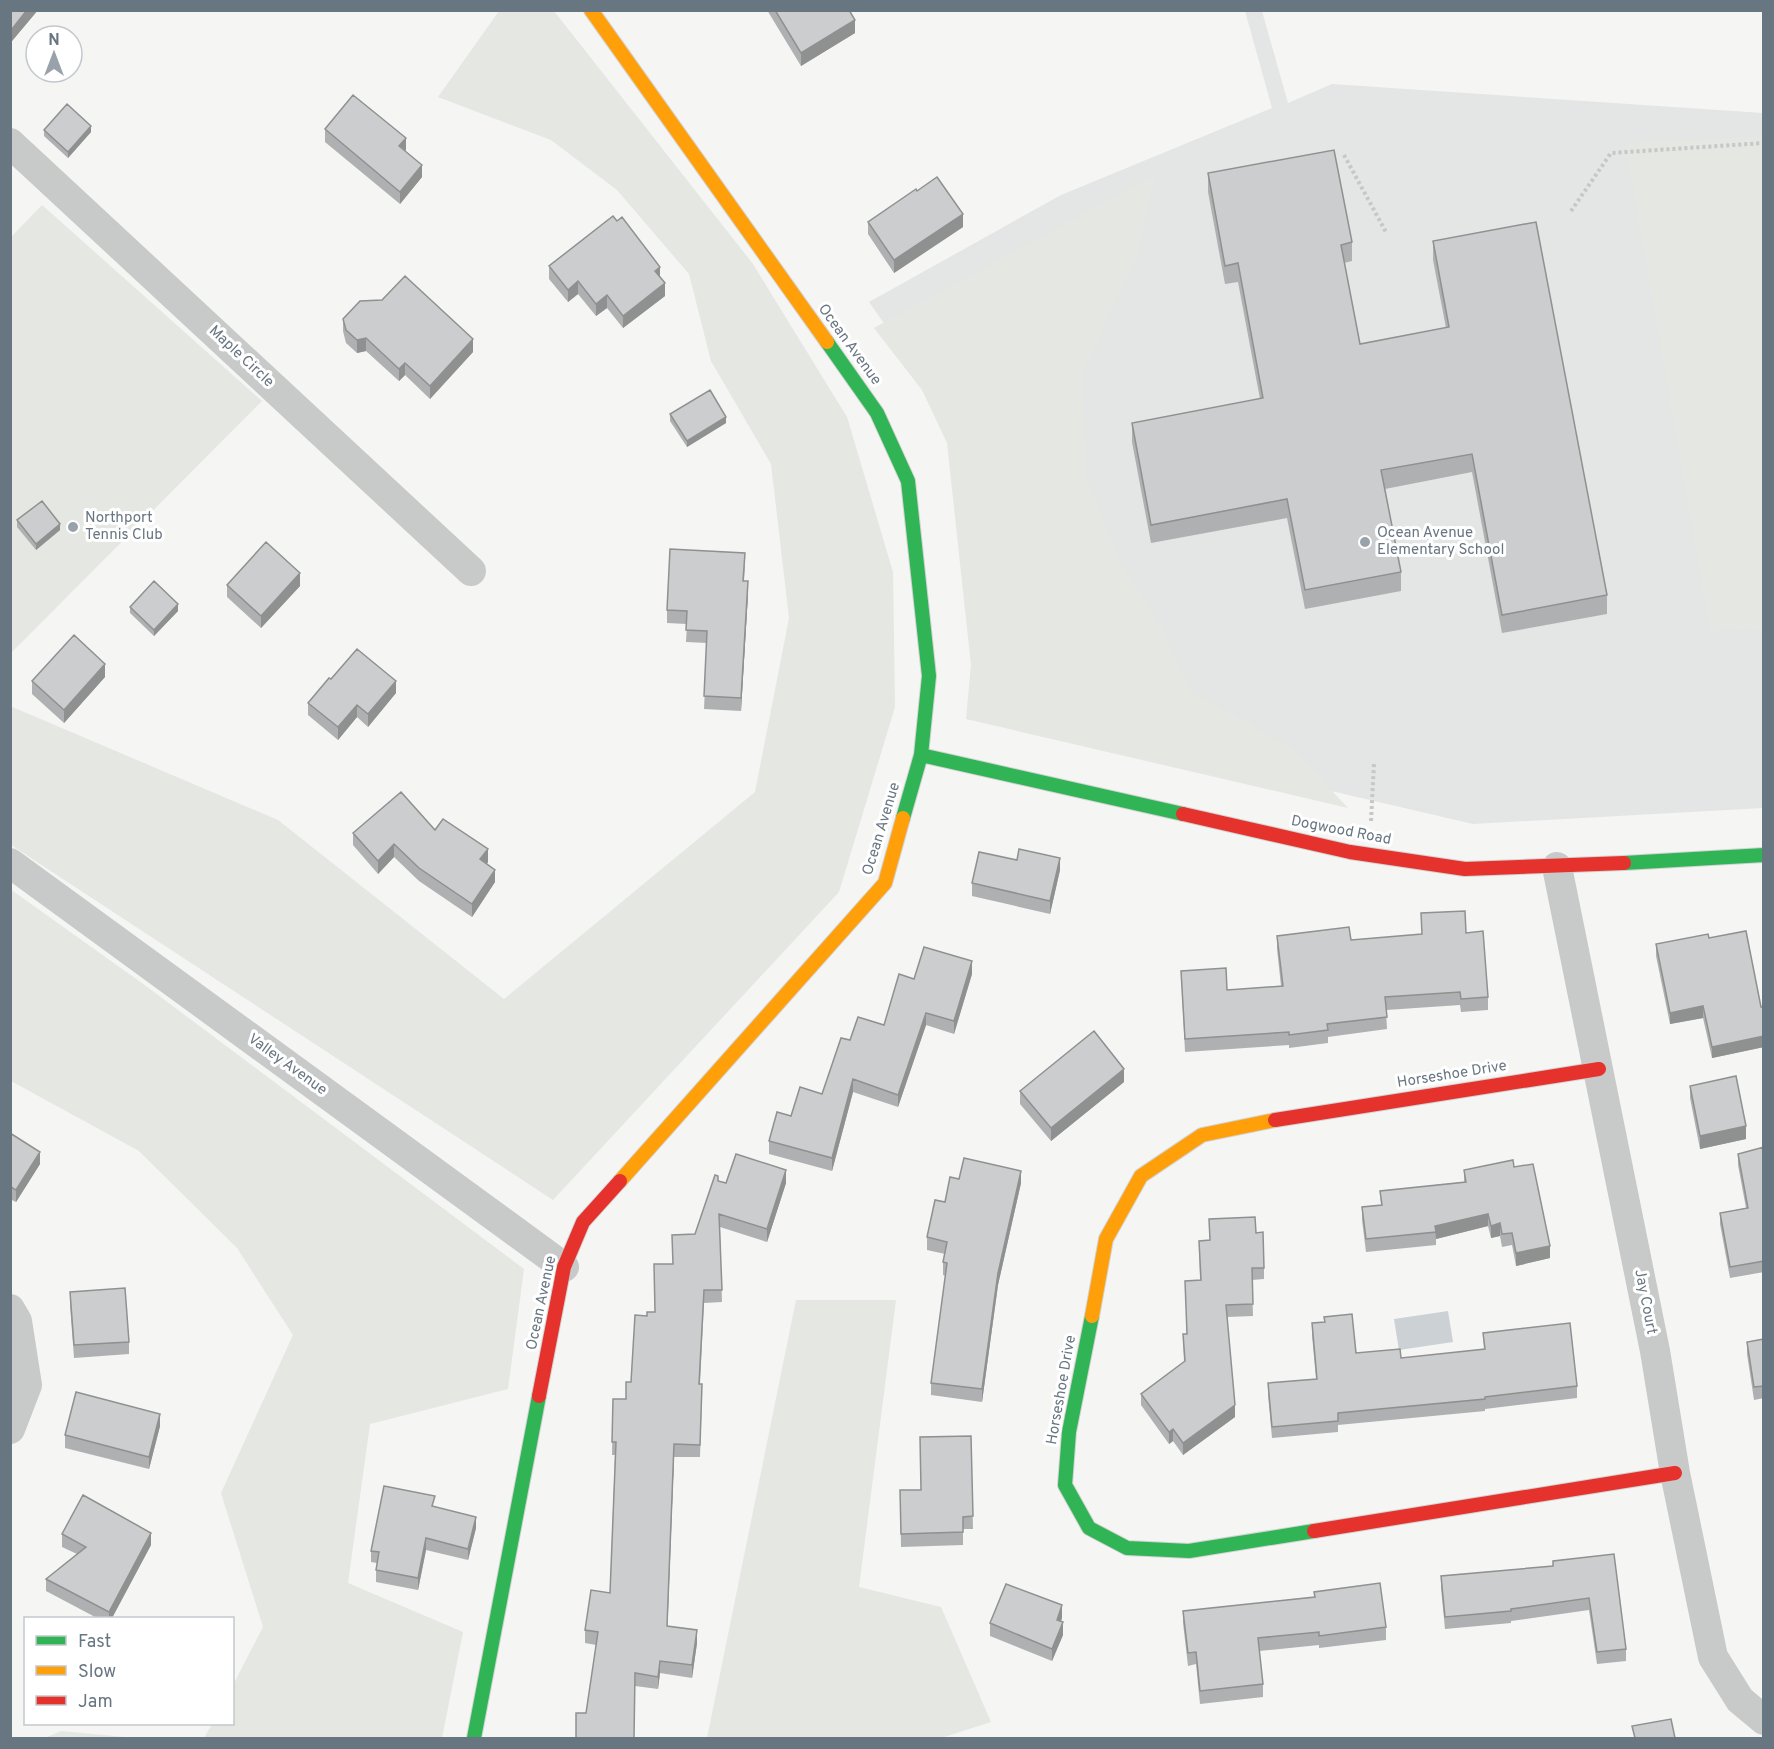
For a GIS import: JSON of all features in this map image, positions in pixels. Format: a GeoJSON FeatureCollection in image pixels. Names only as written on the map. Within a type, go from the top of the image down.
{"type":"FeatureCollection","features":[{"type":"Feature","properties":{"kind":"street","name":"Ocean Avenue"},"geometry":{"type":"LineString","coordinates":[[474,1738],[564,1267],[583,1222],[885,883],[921,755],[929,676],[908,482],[877,413],[591,10]]}},
{"type":"Feature","properties":{"kind":"street","name":"Maple Circle"},"geometry":{"type":"LineString","coordinates":[[10,143],[471,571]]}},
{"type":"Feature","properties":{"kind":"street","name":"Dogwood Road"},"geometry":{"type":"LineString","coordinates":[[921,755],[1350,852],[1465,869],[1557,867],[1764,855]]}},
{"type":"Feature","properties":{"kind":"street","name":"Valley Avenue"},"geometry":{"type":"LineString","coordinates":[[10,863],[564,1267]]}},
{"type":"Feature","properties":{"kind":"street","name":"Jay Court"},"geometry":{"type":"LineString","coordinates":[[1557,867],[1655,1351],[1675,1473],[1713,1657],[1740,1700],[1764,1720]]}},
{"type":"Feature","properties":{"kind":"street","name":"Horseshoe Drive"},"geometry":{"type":"LineString","coordinates":[[1599,1069],[1292,1117],[1202,1135],[1141,1176],[1106,1239],[1069,1432],[1065,1485],[1089,1528],[1126,1548],[1189,1551],[1675,1473]]}},
{"type":"Feature","properties":{"kind":"street"},"geometry":{"type":"LineString","coordinates":[[10,1310],[17,1321],[27,1385],[10,1430]]}},
{"type":"Feature","properties":{"kind":"path"},"geometry":{"type":"LineString","coordinates":[[1571,210],[1611,153],[1764,143]]}},
{"type":"Feature","properties":{"kind":"path"},"geometry":{"type":"LineString","coordinates":[[1344,154],[1387,234]]}},
{"type":"Feature","properties":{"kind":"path"},"geometry":{"type":"LineString","coordinates":[[1370,831],[1374,763]]}},
{"type":"Feature","properties":{"kind":"shaded area"},"geometry":{"type":"Polygon","coordinates":[[[499,11],[554,11],[753,264],[847,417],[893,572],[895,707],[839,892],[553,1200],[11,845],[10,706],[278,820],[504,999],[755,792],[789,618],[771,464],[711,361],[689,274],[617,190],[551,140],[438,97],[499,11]]]}},
{"type":"Feature","properties":{"kind":"shaded area","name":"Ocean Avenue Elementary School"},"geometry":{"type":"Polygon","coordinates":[[[1245,11],[1262,11],[1288,103],[1332,84],[1763,113],[1763,808],[1473,824],[1172,754],[944,409],[869,302],[1061,195],[1272,108],[1245,11]]]}},
{"type":"Feature","properties":{"kind":"shaded area"},"geometry":{"type":"Polygon","coordinates":[[[1763,136],[1763,630],[1710,631],[1625,143],[1763,136]]]}},
{"type":"Feature","properties":{"kind":"shaded area"},"geometry":{"type":"Polygon","coordinates":[[[1155,174],[1138,255],[1083,371],[1086,476],[1121,564],[1161,627],[1192,692],[1292,748],[1348,808],[966,719],[971,665],[947,443],[922,390],[874,328],[1155,174]]]}},
{"type":"Feature","properties":{"kind":"shaded area","name":"Northport Tennis Club"},"geometry":{"type":"Polygon","coordinates":[[[42,205],[262,401],[11,653],[11,237],[42,205]]]}},
{"type":"Feature","properties":{"kind":"shaded area"},"geometry":{"type":"Polygon","coordinates":[[[10,889],[146,986],[524,1269],[508,1389],[370,1424],[348,1583],[463,1632],[442,1738],[204,1738],[211,1725],[234,1725],[234,1683],[263,1627],[221,1493],[293,1335],[237,1248],[139,1151],[11,1081],[10,889]]]}},
{"type":"Feature","properties":{"kind":"shaded area"},"geometry":{"type":"Polygon","coordinates":[[[796,1300],[896,1300],[859,1587],[941,1607],[991,1722],[941,1738],[707,1738],[796,1300]]]}},
{"type":"Feature","properties":{"kind":"shaded area"},"geometry":{"type":"Polygon","coordinates":[[[1448,1311],[1453,1342],[1399,1350],[1394,1319],[1448,1311]]]}},
{"type":"Feature","properties":{"kind":"shaded area"},"geometry":{"type":"Polygon","coordinates":[[[61,1731],[135,1738],[45,1738],[61,1731]]]}},
{"type":"Feature","properties":{"kind":"building"},"geometry":{"type":"Polygon","coordinates":[[[10,10],[27,10],[12,29],[10,28],[10,10]]]}},
{"type":"Feature","properties":{"kind":"building"},"geometry":{"type":"Polygon","coordinates":[[[775,10],[849,10],[855,20],[801,53],[775,10]]]}},
{"type":"Feature","properties":{"kind":"building"},"geometry":{"type":"Polygon","coordinates":[[[353,95],[406,138],[399,146],[422,165],[400,192],[325,129],[353,95]]]}},
{"type":"Feature","properties":{"kind":"building"},"geometry":{"type":"Polygon","coordinates":[[[67,104],[91,126],[68,152],[44,130],[67,104]]]}},
{"type":"Feature","properties":{"kind":"building"},"geometry":{"type":"Polygon","coordinates":[[[1334,150],[1352,242],[1341,245],[1360,344],[1449,327],[1433,241],[1536,222],[1607,595],[1502,615],[1472,454],[1381,470],[1401,572],[1305,590],[1287,499],[1151,525],[1132,423],[1263,398],[1238,263],[1225,266],[1208,173],[1334,150]]]}},
{"type":"Feature","properties":{"kind":"building"},"geometry":{"type":"Polygon","coordinates":[[[937,177],[963,214],[894,260],[868,222],[937,177]]]}},
{"type":"Feature","properties":{"kind":"building"},"geometry":{"type":"Polygon","coordinates":[[[613,216],[617,221],[622,217],[660,267],[655,271],[665,283],[623,316],[607,295],[596,304],[578,281],[568,290],[549,266],[613,216]]]}},
{"type":"Feature","properties":{"kind":"building"},"geometry":{"type":"Polygon","coordinates":[[[405,276],[473,339],[430,386],[405,363],[399,369],[366,338],[357,340],[346,330],[343,319],[360,301],[382,300],[405,276]]]}},
{"type":"Feature","properties":{"kind":"building"},"geometry":{"type":"Polygon","coordinates":[[[710,390],[726,417],[687,441],[670,414],[710,390]]]}},
{"type":"Feature","properties":{"kind":"building"},"geometry":{"type":"Polygon","coordinates":[[[42,501],[60,524],[36,544],[17,520],[42,501]]]}},
{"type":"Feature","properties":{"kind":"building"},"geometry":{"type":"Polygon","coordinates":[[[266,542],[300,573],[261,616],[227,585],[266,542]]]}},
{"type":"Feature","properties":{"kind":"building"},"geometry":{"type":"Polygon","coordinates":[[[670,549],[745,553],[743,581],[748,581],[741,698],[704,696],[707,631],[686,630],[687,611],[667,610],[670,549]]]}},
{"type":"Feature","properties":{"kind":"building"},"geometry":{"type":"Polygon","coordinates":[[[154,581],[178,604],[154,630],[130,607],[154,581]]]}},
{"type":"Feature","properties":{"kind":"building"},"geometry":{"type":"Polygon","coordinates":[[[74,635],[105,664],[64,710],[32,681],[74,635]]]}},
{"type":"Feature","properties":{"kind":"building"},"geometry":{"type":"Polygon","coordinates":[[[357,649],[396,681],[368,714],[357,705],[338,727],[308,703],[357,649]]]}},
{"type":"Feature","properties":{"kind":"building"},"geometry":{"type":"Polygon","coordinates":[[[401,792],[435,830],[443,819],[488,849],[480,859],[495,870],[472,904],[419,868],[394,844],[378,861],[353,833],[401,792]]]}},
{"type":"Feature","properties":{"kind":"building"},"geometry":{"type":"Polygon","coordinates":[[[1019,849],[1060,858],[1050,901],[972,883],[979,852],[1017,860],[1019,849]]]}},
{"type":"Feature","properties":{"kind":"building"},"geometry":{"type":"Polygon","coordinates":[[[1465,911],[1466,933],[1483,931],[1488,997],[1461,999],[1460,992],[1385,997],[1387,1017],[1327,1024],[1328,1030],[1289,1035],[1289,1032],[1185,1039],[1181,971],[1226,968],[1227,990],[1283,986],[1277,936],[1349,927],[1351,940],[1422,934],[1421,913],[1465,911]]]}},
{"type":"Feature","properties":{"kind":"building"},"geometry":{"type":"Polygon","coordinates":[[[1746,931],[1761,1007],[1764,1007],[1764,1036],[1712,1047],[1703,1006],[1670,1013],[1656,944],[1708,934],[1709,938],[1746,931]]]}},
{"type":"Feature","properties":{"kind":"building"},"geometry":{"type":"Polygon","coordinates":[[[924,947],[972,961],[954,1021],[926,1013],[898,1095],[853,1079],[832,1158],[769,1141],[777,1112],[791,1116],[800,1087],[822,1094],[841,1038],[850,1040],[858,1017],[884,1025],[899,974],[914,979],[924,947]]]}},
{"type":"Feature","properties":{"kind":"building"},"geometry":{"type":"Polygon","coordinates":[[[1094,1031],[1124,1069],[1051,1128],[1020,1091],[1094,1031]]]}},
{"type":"Feature","properties":{"kind":"building"},"geometry":{"type":"Polygon","coordinates":[[[1736,1076],[1746,1126],[1700,1136],[1690,1086],[1736,1076]]]}},
{"type":"Feature","properties":{"kind":"building"},"geometry":{"type":"Polygon","coordinates":[[[10,1133],[40,1152],[16,1190],[10,1186],[10,1133]]]}},
{"type":"Feature","properties":{"kind":"building"},"geometry":{"type":"Polygon","coordinates":[[[1764,1147],[1764,1261],[1730,1267],[1720,1213],[1748,1208],[1738,1154],[1764,1147]]]}},
{"type":"Feature","properties":{"kind":"building"},"geometry":{"type":"Polygon","coordinates":[[[736,1154],[786,1170],[767,1229],[719,1214],[722,1290],[704,1290],[699,1384],[702,1384],[700,1445],[674,1444],[667,1626],[697,1630],[692,1665],[660,1661],[658,1677],[635,1673],[634,1738],[576,1738],[576,1713],[586,1713],[598,1632],[585,1630],[591,1590],[610,1593],[616,1442],[612,1442],[613,1399],[626,1399],[626,1382],[631,1382],[635,1315],[647,1316],[647,1312],[655,1312],[654,1264],[673,1264],[672,1235],[695,1234],[715,1175],[718,1176],[718,1181],[726,1183],[736,1154]]]}},
{"type":"Feature","properties":{"kind":"building"},"geometry":{"type":"Polygon","coordinates":[[[964,1158],[1021,1171],[998,1273],[982,1389],[931,1383],[947,1263],[943,1262],[947,1242],[927,1237],[935,1200],[945,1202],[950,1177],[959,1179],[964,1158]]]}},
{"type":"Feature","properties":{"kind":"building"},"geometry":{"type":"Polygon","coordinates":[[[1513,1160],[1514,1167],[1533,1164],[1550,1246],[1516,1253],[1512,1233],[1502,1234],[1500,1223],[1491,1226],[1488,1214],[1435,1226],[1436,1232],[1366,1239],[1362,1207],[1382,1205],[1380,1191],[1466,1182],[1464,1170],[1513,1160]]]}},
{"type":"Feature","properties":{"kind":"building"},"geometry":{"type":"Polygon","coordinates":[[[1255,1217],[1256,1233],[1263,1232],[1264,1268],[1252,1268],[1253,1304],[1226,1305],[1235,1405],[1183,1443],[1173,1429],[1169,1432],[1141,1394],[1185,1361],[1183,1334],[1187,1334],[1185,1281],[1201,1280],[1199,1241],[1210,1240],[1209,1219],[1255,1217]]]}},
{"type":"Feature","properties":{"kind":"building"},"geometry":{"type":"Polygon","coordinates":[[[125,1288],[129,1342],[74,1345],[70,1292],[125,1288]]]}},
{"type":"Feature","properties":{"kind":"building"},"geometry":{"type":"Polygon","coordinates":[[[1352,1314],[1356,1353],[1400,1349],[1401,1358],[1485,1349],[1483,1333],[1570,1323],[1577,1386],[1485,1397],[1485,1399],[1338,1413],[1338,1421],[1272,1427],[1268,1383],[1317,1379],[1312,1323],[1325,1322],[1324,1317],[1352,1314]]]}},
{"type":"Feature","properties":{"kind":"building"},"geometry":{"type":"Polygon","coordinates":[[[1764,1339],[1764,1386],[1754,1387],[1747,1342],[1764,1339]]]}},
{"type":"Feature","properties":{"kind":"building"},"geometry":{"type":"Polygon","coordinates":[[[76,1392],[160,1414],[149,1457],[65,1435],[76,1392]]]}},
{"type":"Feature","properties":{"kind":"building"},"geometry":{"type":"Polygon","coordinates":[[[971,1436],[973,1516],[963,1517],[963,1532],[901,1534],[900,1490],[921,1490],[920,1437],[971,1436]]]}},
{"type":"Feature","properties":{"kind":"building"},"geometry":{"type":"Polygon","coordinates":[[[384,1486],[435,1496],[432,1506],[476,1517],[468,1549],[426,1538],[418,1578],[376,1570],[379,1552],[371,1551],[384,1486]]]}},
{"type":"Feature","properties":{"kind":"building"},"geometry":{"type":"Polygon","coordinates":[[[83,1495],[151,1533],[109,1612],[46,1579],[86,1547],[62,1534],[83,1495]]]}},
{"type":"Feature","properties":{"kind":"building"},"geometry":{"type":"Polygon","coordinates":[[[1614,1554],[1626,1649],[1597,1652],[1589,1598],[1511,1609],[1511,1611],[1445,1617],[1441,1576],[1553,1566],[1553,1561],[1614,1554]]]}},
{"type":"Feature","properties":{"kind":"building"},"geometry":{"type":"Polygon","coordinates":[[[1380,1583],[1386,1627],[1319,1636],[1319,1632],[1258,1638],[1263,1684],[1200,1691],[1196,1652],[1188,1653],[1183,1611],[1315,1597],[1314,1592],[1380,1583]]]}},
{"type":"Feature","properties":{"kind":"building"},"geometry":{"type":"Polygon","coordinates":[[[1006,1584],[1062,1605],[1057,1620],[1063,1622],[1052,1649],[990,1623],[1006,1584]]]}},
{"type":"Feature","properties":{"kind":"building"},"geometry":{"type":"Polygon","coordinates":[[[1671,1719],[1675,1738],[1635,1738],[1632,1726],[1671,1719]]]}},
{"type":"Feature","properties":{"kind":"traffic: fast"},"geometry":{"type":"LineString","coordinates":[[827,342],[877,413],[908,481],[929,676],[921,755],[903,818]]}},
{"type":"Feature","properties":{"kind":"traffic: fast"},"geometry":{"type":"LineString","coordinates":[[921,755],[1183,814]]}},
{"type":"Feature","properties":{"kind":"traffic: fast"},"geometry":{"type":"LineString","coordinates":[[1624,863],[1764,855]]}},
{"type":"Feature","properties":{"kind":"traffic: fast"},"geometry":{"type":"LineString","coordinates":[[1092,1316],[1069,1432],[1065,1485],[1089,1528],[1127,1548],[1189,1551],[1314,1531]]}},
{"type":"Feature","properties":{"kind":"traffic: fast"},"geometry":{"type":"LineString","coordinates":[[474,1738],[539,1396]]}},
{"type":"Feature","properties":{"kind":"traffic: slow"},"geometry":{"type":"LineString","coordinates":[[591,10],[827,342]]}},
{"type":"Feature","properties":{"kind":"traffic: slow"},"geometry":{"type":"LineString","coordinates":[[620,1181],[885,883],[903,818]]}},
{"type":"Feature","properties":{"kind":"traffic: slow"},"geometry":{"type":"LineString","coordinates":[[1092,1316],[1106,1239],[1141,1176],[1202,1135],[1275,1120]]}},
{"type":"Feature","properties":{"kind":"traffic: jam"},"geometry":{"type":"LineString","coordinates":[[1183,814],[1350,852],[1465,869],[1624,863]]}},
{"type":"Feature","properties":{"kind":"traffic: jam"},"geometry":{"type":"LineString","coordinates":[[1275,1120],[1599,1069]]}},
{"type":"Feature","properties":{"kind":"traffic: jam"},"geometry":{"type":"LineString","coordinates":[[539,1396],[564,1267],[583,1222],[620,1181]]}},
{"type":"Feature","properties":{"kind":"traffic: jam"},"geometry":{"type":"LineString","coordinates":[[1314,1531],[1675,1473]]}},
{"type":"Feature","properties":{"kind":"place","name":"Northport Tennis Club"},"geometry":{"type":"Point","coordinates":[73,527]}},
{"type":"Feature","properties":{"kind":"place","name":"Ocean Avenue Elementary School"},"geometry":{"type":"Point","coordinates":[1365,542]}}]}
